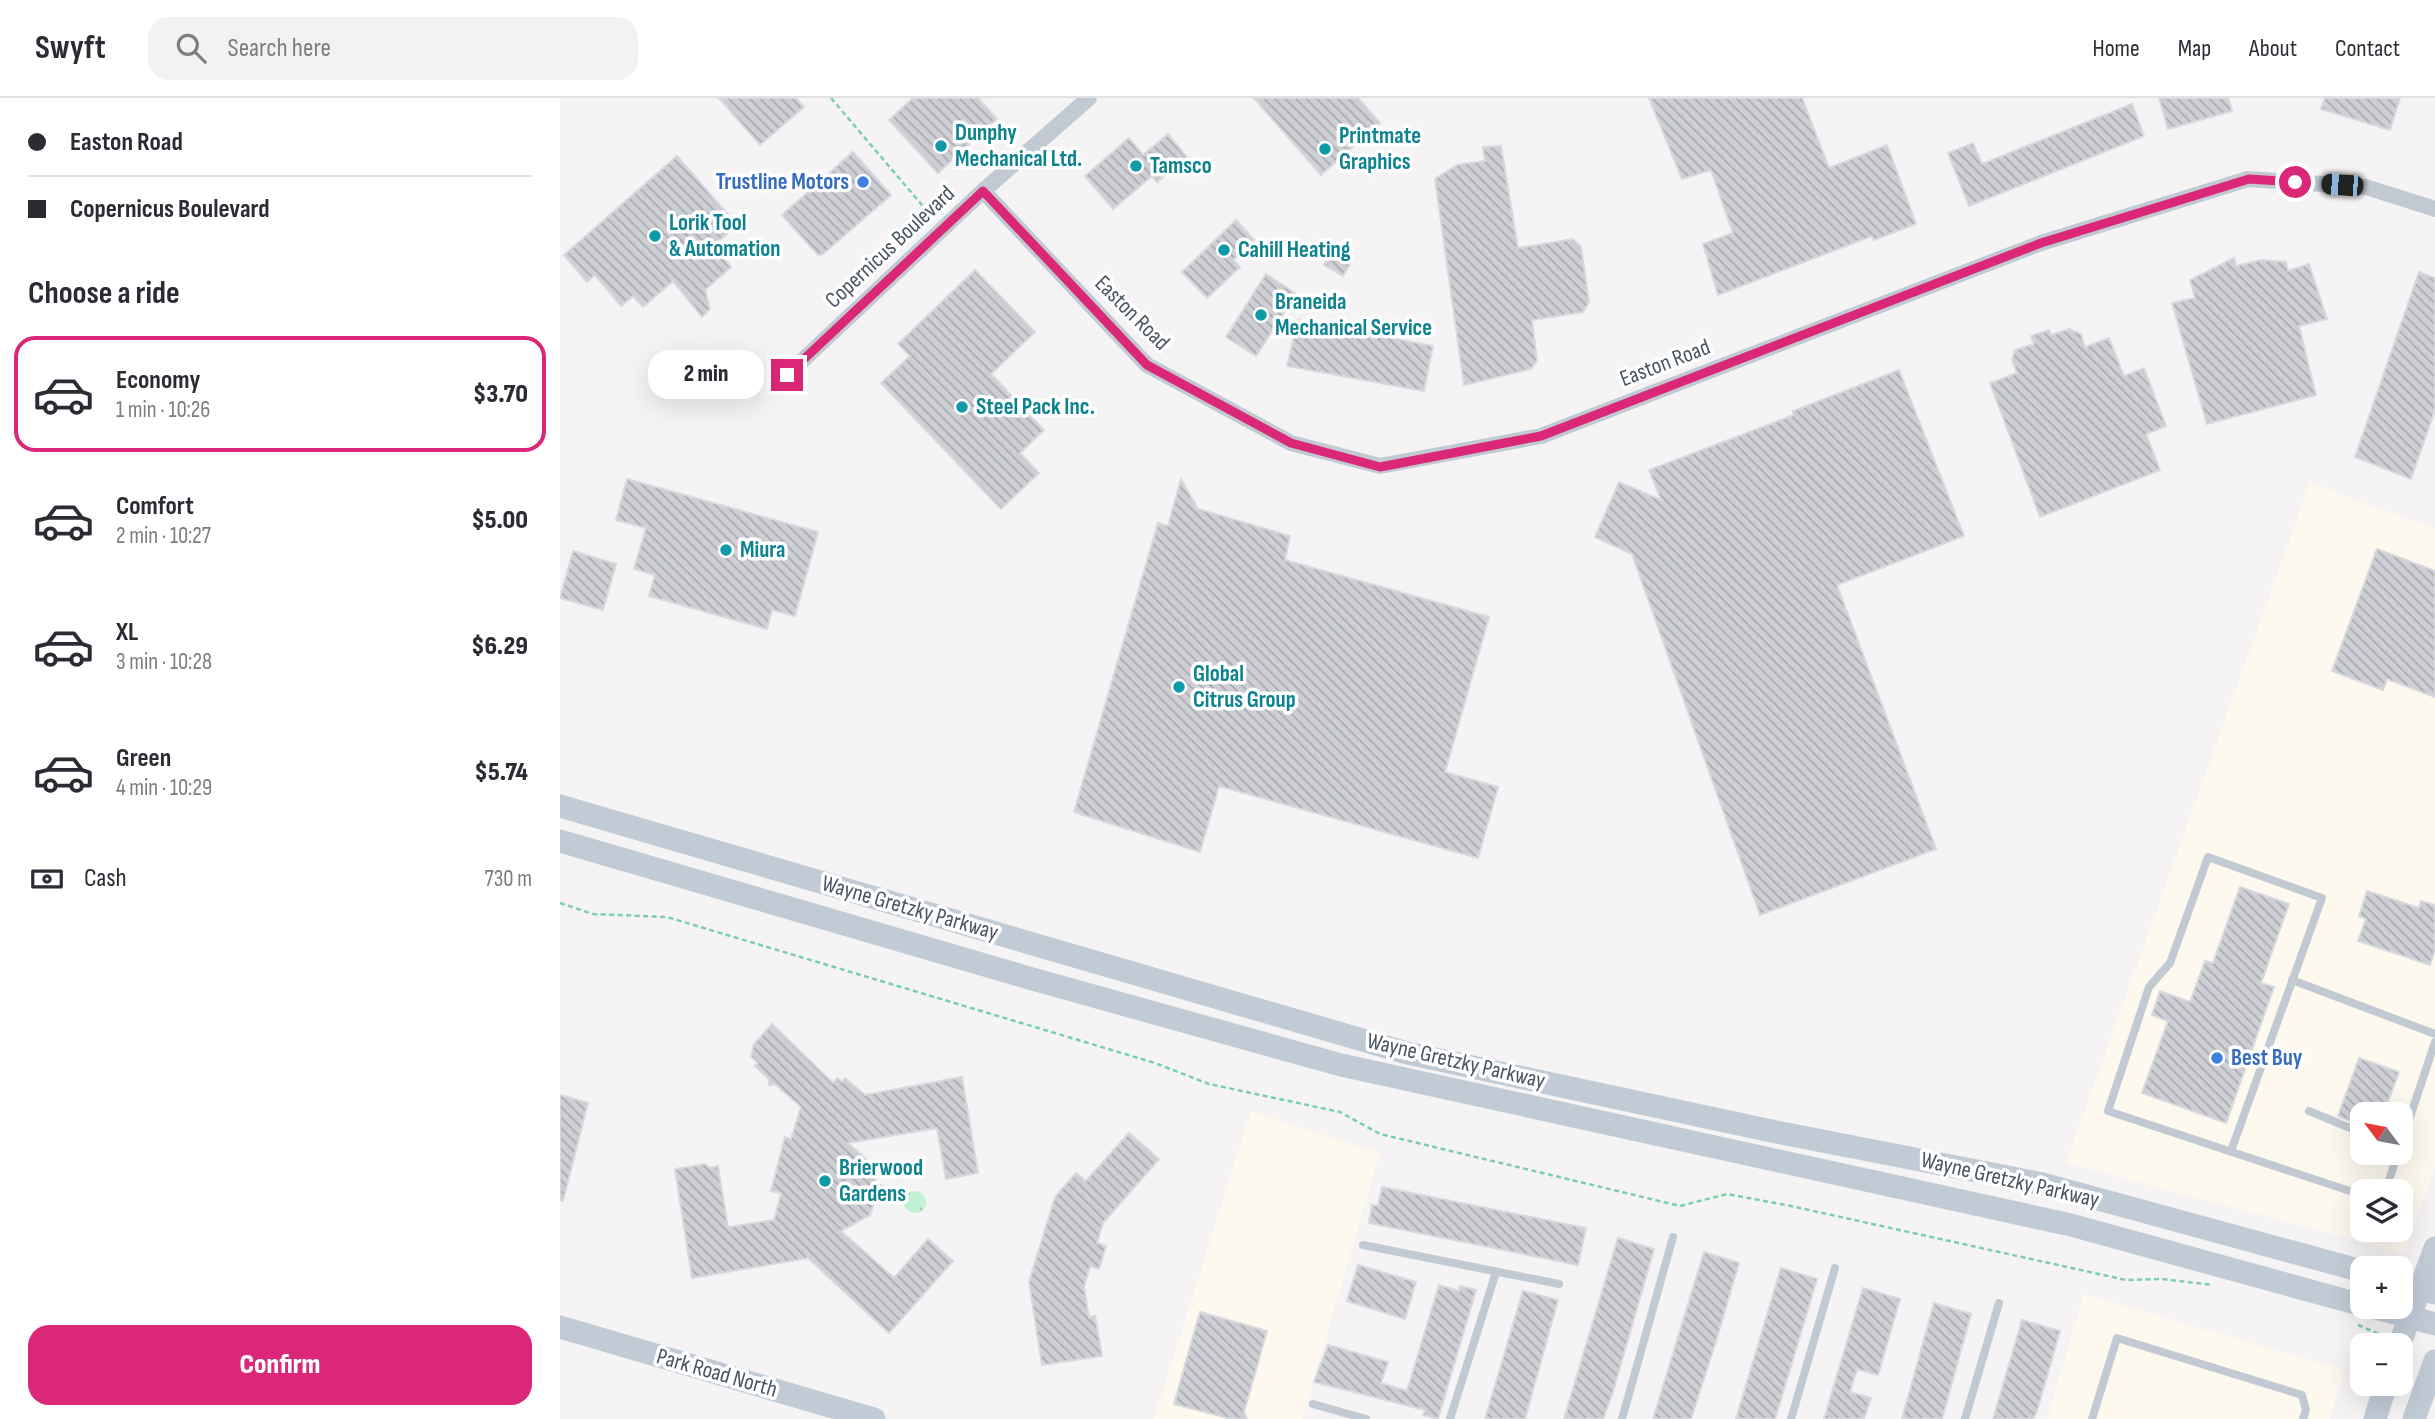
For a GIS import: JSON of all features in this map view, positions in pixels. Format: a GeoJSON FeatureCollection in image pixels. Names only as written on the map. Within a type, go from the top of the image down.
{"type":"FeatureCollection","features":[{"type":"Feature","properties":{"kind":"main road","name":"Wayne Gretzky Parkway"},"geometry":{"type":"LineString","coordinates":[[560,806],[1407,1052],[1776,1132],[2043,1184],[2350,1268]]}},
{"type":"Feature","properties":{"kind":"main road","name":"Wayne Gretzky Parkway"},"geometry":{"type":"LineString","coordinates":[[560,841],[1036,980],[1341,1065],[2071,1225],[2350,1302]]}},
{"type":"Feature","properties":{"kind":"main road"},"geometry":{"type":"LineString","coordinates":[[2413,1307],[2435,1248]]}},
{"type":"Feature","properties":{"kind":"main road"},"geometry":{"type":"LineString","coordinates":[[2413,1318],[2435,1324]]}},
{"type":"Feature","properties":{"kind":"main road","name":"Park Road North"},"geometry":{"type":"LineString","coordinates":[[560,1327],[874,1419]]}},
{"type":"Feature","properties":{"kind":"main road"},"geometry":{"type":"LineString","coordinates":[[2414,1419],[2435,1362]]}},
{"type":"Feature","properties":{"kind":"main road"},"geometry":{"type":"LineString","coordinates":[[2375,1419],[2382,1396]]}},
{"type":"Feature","properties":{"kind":"street","name":"Copernicus Boulevard"},"geometry":{"type":"LineString","coordinates":[[787,375],[983,191],[1089,98]]}},
{"type":"Feature","properties":{"kind":"street","name":"Easton Road"},"geometry":{"type":"LineString","coordinates":[[983,191],[1147,365],[1291,443],[1380,467],[1541,436],[2041,243],[2249,179],[2366,187],[2435,209]]}},
{"type":"Feature","properties":{"kind":"lane"},"geometry":{"type":"LineString","coordinates":[[2231,1151],[2322,898],[2208,858],[2170,963],[2149,987],[2108,1111],[2350,1191]]}},
{"type":"Feature","properties":{"kind":"lane"},"geometry":{"type":"LineString","coordinates":[[2292,980],[2435,1034]]}},
{"type":"Feature","properties":{"kind":"lane"},"geometry":{"type":"LineString","coordinates":[[2413,1108],[2435,1042]]}},
{"type":"Feature","properties":{"kind":"lane"},"geometry":{"type":"LineString","coordinates":[[2309,1111],[2350,1128]]}},
{"type":"Feature","properties":{"kind":"lane"},"geometry":{"type":"LineString","coordinates":[[1622,1419],[1673,1237]]}},
{"type":"Feature","properties":{"kind":"lane"},"geometry":{"type":"LineString","coordinates":[[1363,1245],[1559,1284]]}},
{"type":"Feature","properties":{"kind":"lane"},"geometry":{"type":"LineString","coordinates":[[1791,1419],[1835,1268]]}},
{"type":"Feature","properties":{"kind":"lane"},"geometry":{"type":"LineString","coordinates":[[1450,1419],[1496,1272]]}},
{"type":"Feature","properties":{"kind":"lane"},"geometry":{"type":"LineString","coordinates":[[1965,1419],[1999,1303]]}},
{"type":"Feature","properties":{"kind":"lane"},"geometry":{"type":"LineString","coordinates":[[2092,1419],[2117,1338],[2302,1395],[2306,1410],[2303,1419]]}},
{"type":"Feature","properties":{"kind":"lane"},"geometry":{"type":"LineString","coordinates":[[1313,1404],[1366,1419]]}},
{"type":"Feature","properties":{"kind":"path"},"geometry":{"type":"LineString","coordinates":[[831,98],[942,229]]}},
{"type":"Feature","properties":{"kind":"path"},"geometry":{"type":"LineString","coordinates":[[560,903],[593,914],[667,917],[1154,1063],[1209,1084],[1340,1112],[1380,1134],[1667,1203],[1680,1206],[1727,1195],[1791,1206],[2126,1280],[2162,1279],[2216,1286]]}},
{"type":"Feature","properties":{"kind":"path"},"geometry":{"type":"LineString","coordinates":[[2346,1321],[2374,1333]]}},
{"type":"Feature","properties":{"kind":"shaded area"},"geometry":{"type":"Polygon","coordinates":[[[2310,483],[2435,529],[2435,1167],[2413,1228],[2413,1179],[2350,1179],[2350,1239],[2066,1163],[2310,483]]]}},
{"type":"Feature","properties":{"kind":"shaded area"},"geometry":{"type":"Polygon","coordinates":[[[1251,1111],[1380,1153],[1302,1419],[1154,1419],[1251,1111]]]}},
{"type":"Feature","properties":{"kind":"shaded area"},"geometry":{"type":"Polygon","coordinates":[[[2363,1242],[2408,1242],[2404,1253],[2363,1242]]]}},
{"type":"Feature","properties":{"kind":"shaded area"},"geometry":{"type":"Polygon","coordinates":[[[2084,1294],[2344,1370],[2330,1419],[2047,1419],[2084,1294]]]}},
{"type":"Feature","properties":{"kind":"green space"},"geometry":{"type":"Polygon","coordinates":[[[915,1191],[925,1198],[926,1202],[919,1212],[915,1213],[905,1206],[904,1202],[911,1192],[915,1191]]]}},
{"type":"Feature","properties":{"kind":"building"},"geometry":{"type":"Polygon","coordinates":[[[719,98],[796,98],[804,107],[760,145],[719,98]]]}},
{"type":"Feature","properties":{"kind":"building","name":"Dunphy Mechanical Ltd."},"geometry":{"type":"Polygon","coordinates":[[[913,98],[978,98],[997,119],[938,173],[889,120],[913,98]]]}},
{"type":"Feature","properties":{"kind":"building","name":"Printmate Graphics"},"geometry":{"type":"Polygon","coordinates":[[[1254,98],[1358,98],[1380,123],[1321,175],[1254,98]]]}},
{"type":"Feature","properties":{"kind":"building"},"geometry":{"type":"Polygon","coordinates":[[[1649,98],[1802,98],[1829,168],[1887,145],[1916,224],[1874,240],[1872,236],[1718,295],[1703,244],[1733,233],[1711,170],[1682,179],[1649,98]]]}},
{"type":"Feature","properties":{"kind":"building"},"geometry":{"type":"Polygon","coordinates":[[[2159,98],[2228,98],[2232,111],[2168,129],[2159,98]]]}},
{"type":"Feature","properties":{"kind":"building"},"geometry":{"type":"Polygon","coordinates":[[[2325,98],[2400,98],[2390,130],[2321,109],[2325,98]]]}},
{"type":"Feature","properties":{"kind":"building"},"geometry":{"type":"Polygon","coordinates":[[[2132,104],[2144,136],[1969,206],[1948,153],[1973,143],[1982,164],[2132,104]]]}},
{"type":"Feature","properties":{"kind":"building","name":"Tamsco"},"geometry":{"type":"Polygon","coordinates":[[[1168,134],[1187,157],[1157,182],[1152,176],[1113,209],[1085,176],[1129,138],[1143,155],[1168,134]]]}},
{"type":"Feature","properties":{"kind":"building"},"geometry":{"type":"Polygon","coordinates":[[[1501,146],[1518,248],[1573,239],[1581,247],[1589,302],[1583,312],[1532,320],[1537,361],[1531,369],[1464,385],[1435,179],[1457,165],[1485,161],[1483,147],[1501,146]]]}},
{"type":"Feature","properties":{"kind":"building"},"geometry":{"type":"Polygon","coordinates":[[[853,152],[891,195],[823,254],[818,255],[782,215],[853,152]]]}},
{"type":"Feature","properties":{"kind":"building","name":"Lorik Tool & Automation"},"geometry":{"type":"Polygon","coordinates":[[[677,156],[737,225],[713,246],[731,267],[705,290],[710,309],[702,317],[673,281],[643,307],[633,296],[621,306],[595,275],[587,282],[564,255],[677,156]]]}},
{"type":"Feature","properties":{"kind":"building","name":"Cahill Heating"},"geometry":{"type":"Polygon","coordinates":[[[1236,220],[1254,240],[1233,260],[1240,267],[1207,298],[1182,272],[1236,220]]]}},
{"type":"Feature","properties":{"kind":"building"},"geometry":{"type":"Polygon","coordinates":[[[1331,253],[1350,264],[1343,276],[1324,265],[1331,253]]]}},
{"type":"Feature","properties":{"kind":"building"},"geometry":{"type":"Polygon","coordinates":[[[2234,258],[2236,266],[2261,260],[2286,262],[2288,271],[2309,264],[2327,319],[2299,326],[2316,395],[2207,424],[2172,303],[2195,298],[2190,280],[2234,258]]]}},
{"type":"Feature","properties":{"kind":"building","name":"Steel Pack Inc."},"geometry":{"type":"Polygon","coordinates":[[[975,270],[1035,332],[991,374],[1044,430],[1020,453],[1039,473],[1001,509],[881,383],[910,356],[898,344],[975,270]]]}},
{"type":"Feature","properties":{"kind":"building"},"geometry":{"type":"Polygon","coordinates":[[[2419,272],[2435,278],[2435,410],[2411,479],[2355,457],[2419,272]]]}},
{"type":"Feature","properties":{"kind":"building","name":"Braneida Mechanical Service"},"geometry":{"type":"Polygon","coordinates":[[[1266,274],[1296,294],[1256,356],[1226,337],[1266,274]]]}},
{"type":"Feature","properties":{"kind":"building"},"geometry":{"type":"Polygon","coordinates":[[[1298,320],[1433,346],[1424,391],[1287,366],[1298,320]]]}},
{"type":"Feature","properties":{"kind":"building"},"geometry":{"type":"Polygon","coordinates":[[[2069,329],[2081,334],[2085,347],[2109,338],[2124,376],[2144,368],[2166,426],[2146,434],[2160,470],[2040,517],[1990,383],[2017,373],[2012,360],[2015,350],[2034,344],[2031,336],[2049,330],[2051,335],[2069,329]]]}},
{"type":"Feature","properties":{"kind":"building"},"geometry":{"type":"Polygon","coordinates":[[[1899,370],[1964,536],[1837,585],[1936,849],[1760,915],[1632,554],[1595,537],[1619,482],[1661,500],[1649,470],[1794,415],[1793,411],[1899,370]]]}},
{"type":"Feature","properties":{"kind":"building","name":"Miura"},"geometry":{"type":"Polygon","coordinates":[[[627,479],[818,532],[795,616],[772,610],[767,629],[649,596],[655,575],[634,569],[646,528],[616,520],[627,479]]]}},
{"type":"Feature","properties":{"kind":"building"},"geometry":{"type":"Polygon","coordinates":[[[1181,479],[1198,509],[1290,536],[1285,560],[1489,617],[1445,772],[1498,787],[1478,858],[1219,786],[1200,852],[1074,812],[1158,523],[1168,526],[1181,479]]]}},
{"type":"Feature","properties":{"kind":"building"},"geometry":{"type":"Polygon","coordinates":[[[2377,549],[2435,571],[2435,697],[2387,679],[2383,690],[2332,671],[2377,549]]]}},
{"type":"Feature","properties":{"kind":"building"},"geometry":{"type":"Polygon","coordinates":[[[573,551],[616,564],[603,610],[560,598],[573,551]]]}},
{"type":"Feature","properties":{"kind":"building"},"geometry":{"type":"Polygon","coordinates":[[[2240,887],[2289,904],[2261,983],[2274,987],[2226,1123],[2142,1093],[2168,1021],[2152,1015],[2160,991],[2190,1002],[2205,961],[2213,963],[2240,887]]]}},
{"type":"Feature","properties":{"kind":"building"},"geometry":{"type":"Polygon","coordinates":[[[2367,891],[2419,908],[2421,901],[2435,905],[2435,950],[2430,965],[2358,941],[2366,919],[2359,916],[2367,891]]]}},
{"type":"Feature","properties":{"kind":"building","name":"Brierwood Gardens"},"geometry":{"type":"Polygon","coordinates":[[[772,1024],[833,1083],[837,1078],[842,1082],[845,1078],[865,1095],[962,1077],[978,1173],[946,1179],[937,1128],[848,1143],[878,1170],[874,1183],[890,1188],[887,1201],[876,1197],[870,1215],[841,1231],[894,1278],[928,1239],[953,1261],[889,1333],[808,1258],[692,1278],[675,1169],[705,1164],[710,1168],[718,1166],[728,1227],[774,1220],[781,1193],[771,1191],[785,1137],[791,1139],[801,1107],[775,1084],[769,1085],[769,1079],[755,1066],[758,1063],[751,1057],[754,1044],[772,1024]]]}},
{"type":"Feature","properties":{"kind":"building"},"geometry":{"type":"Polygon","coordinates":[[[2359,1058],[2399,1072],[2388,1102],[2350,1102],[2350,1121],[2338,1116],[2359,1058]]]}},
{"type":"Feature","properties":{"kind":"building"},"geometry":{"type":"Polygon","coordinates":[[[560,1095],[588,1103],[563,1201],[560,1200],[560,1095]]]}},
{"type":"Feature","properties":{"kind":"building"},"geometry":{"type":"Polygon","coordinates":[[[1129,1133],[1159,1159],[1103,1223],[1097,1243],[1106,1246],[1099,1269],[1090,1266],[1084,1287],[1089,1317],[1095,1316],[1102,1356],[1042,1365],[1029,1282],[1055,1197],[1076,1173],[1086,1181],[1129,1133]]]}},
{"type":"Feature","properties":{"kind":"building"},"geometry":{"type":"Polygon","coordinates":[[[1382,1187],[1586,1228],[1578,1265],[1369,1223],[1372,1205],[1378,1206],[1382,1187]]]}},
{"type":"Feature","properties":{"kind":"building"},"geometry":{"type":"Polygon","coordinates":[[[1618,1238],[1654,1249],[1612,1395],[1603,1419],[1564,1419],[1618,1238]]]}},
{"type":"Feature","properties":{"kind":"building"},"geometry":{"type":"Polygon","coordinates":[[[1704,1252],[1739,1263],[1716,1341],[1691,1419],[1653,1419],[1704,1252]]]}},
{"type":"Feature","properties":{"kind":"building"},"geometry":{"type":"Polygon","coordinates":[[[1358,1265],[1416,1282],[1405,1319],[1347,1301],[1358,1265]]]}},
{"type":"Feature","properties":{"kind":"building"},"geometry":{"type":"Polygon","coordinates":[[[1781,1268],[1817,1279],[1792,1363],[1775,1419],[1736,1419],[1781,1268]]]}},
{"type":"Feature","properties":{"kind":"building"},"geometry":{"type":"Polygon","coordinates":[[[1439,1285],[1459,1291],[1460,1286],[1476,1290],[1438,1419],[1423,1415],[1425,1410],[1314,1382],[1328,1345],[1388,1362],[1381,1383],[1407,1391],[1439,1285]]]}},
{"type":"Feature","properties":{"kind":"building"},"geometry":{"type":"Polygon","coordinates":[[[1863,1288],[1900,1299],[1878,1375],[1857,1369],[1850,1392],[1871,1398],[1864,1419],[1824,1419],[1863,1288]]]}},
{"type":"Feature","properties":{"kind":"building"},"geometry":{"type":"Polygon","coordinates":[[[1523,1291],[1558,1300],[1525,1419],[1485,1419],[1523,1291]]]}},
{"type":"Feature","properties":{"kind":"building"},"geometry":{"type":"Polygon","coordinates":[[[1934,1303],[1971,1314],[1942,1419],[1902,1419],[1934,1303]]]}},
{"type":"Feature","properties":{"kind":"building"},"geometry":{"type":"Polygon","coordinates":[[[1200,1312],[1267,1331],[1244,1412],[1247,1419],[1231,1419],[1174,1404],[1200,1312]]]}},
{"type":"Feature","properties":{"kind":"building"},"geometry":{"type":"Polygon","coordinates":[[[2022,1320],[2060,1331],[2037,1411],[2033,1419],[1993,1419],[2022,1320]]]}},
{"type":"Feature","properties":{"kind":"place","name":"Dunphy Mechanical Ltd."},"geometry":{"type":"Point","coordinates":[941,146]}},
{"type":"Feature","properties":{"kind":"place","name":"Printmate Graphics"},"geometry":{"type":"Point","coordinates":[1325,149]}},
{"type":"Feature","properties":{"kind":"place","name":"Tamsco"},"geometry":{"type":"Point","coordinates":[1136,166]}},
{"type":"Feature","properties":{"kind":"place","name":"Trustline Motors"},"geometry":{"type":"Point","coordinates":[863,182]}},
{"type":"Feature","properties":{"kind":"place","name":"Lorik Tool & Automation"},"geometry":{"type":"Point","coordinates":[655,236]}},
{"type":"Feature","properties":{"kind":"place","name":"Cahill Heating"},"geometry":{"type":"Point","coordinates":[1224,250]}},
{"type":"Feature","properties":{"kind":"place","name":"Braneida Mechanical Service"},"geometry":{"type":"Point","coordinates":[1261,315]}},
{"type":"Feature","properties":{"kind":"place","name":"Steel Pack Inc."},"geometry":{"type":"Point","coordinates":[962,407]}},
{"type":"Feature","properties":{"kind":"place","name":"Miura"},"geometry":{"type":"Point","coordinates":[726,550]}},
{"type":"Feature","properties":{"kind":"place","name":"Global Citrus Group"},"geometry":{"type":"Point","coordinates":[1179,687]}},
{"type":"Feature","properties":{"kind":"place","name":"Best Buy"},"geometry":{"type":"Point","coordinates":[2217,1058]}},
{"type":"Feature","properties":{"kind":"place","name":"Brierwood Gardens"},"geometry":{"type":"Point","coordinates":[825,1181]}},
{"type":"Feature","properties":{"kind":"route"},"geometry":{"type":"LineString","coordinates":[[787,375],[983,191],[1147,365],[1291,443],[1380,467],[1541,436],[2041,243],[2249,179],[2295,182]]}}]}
